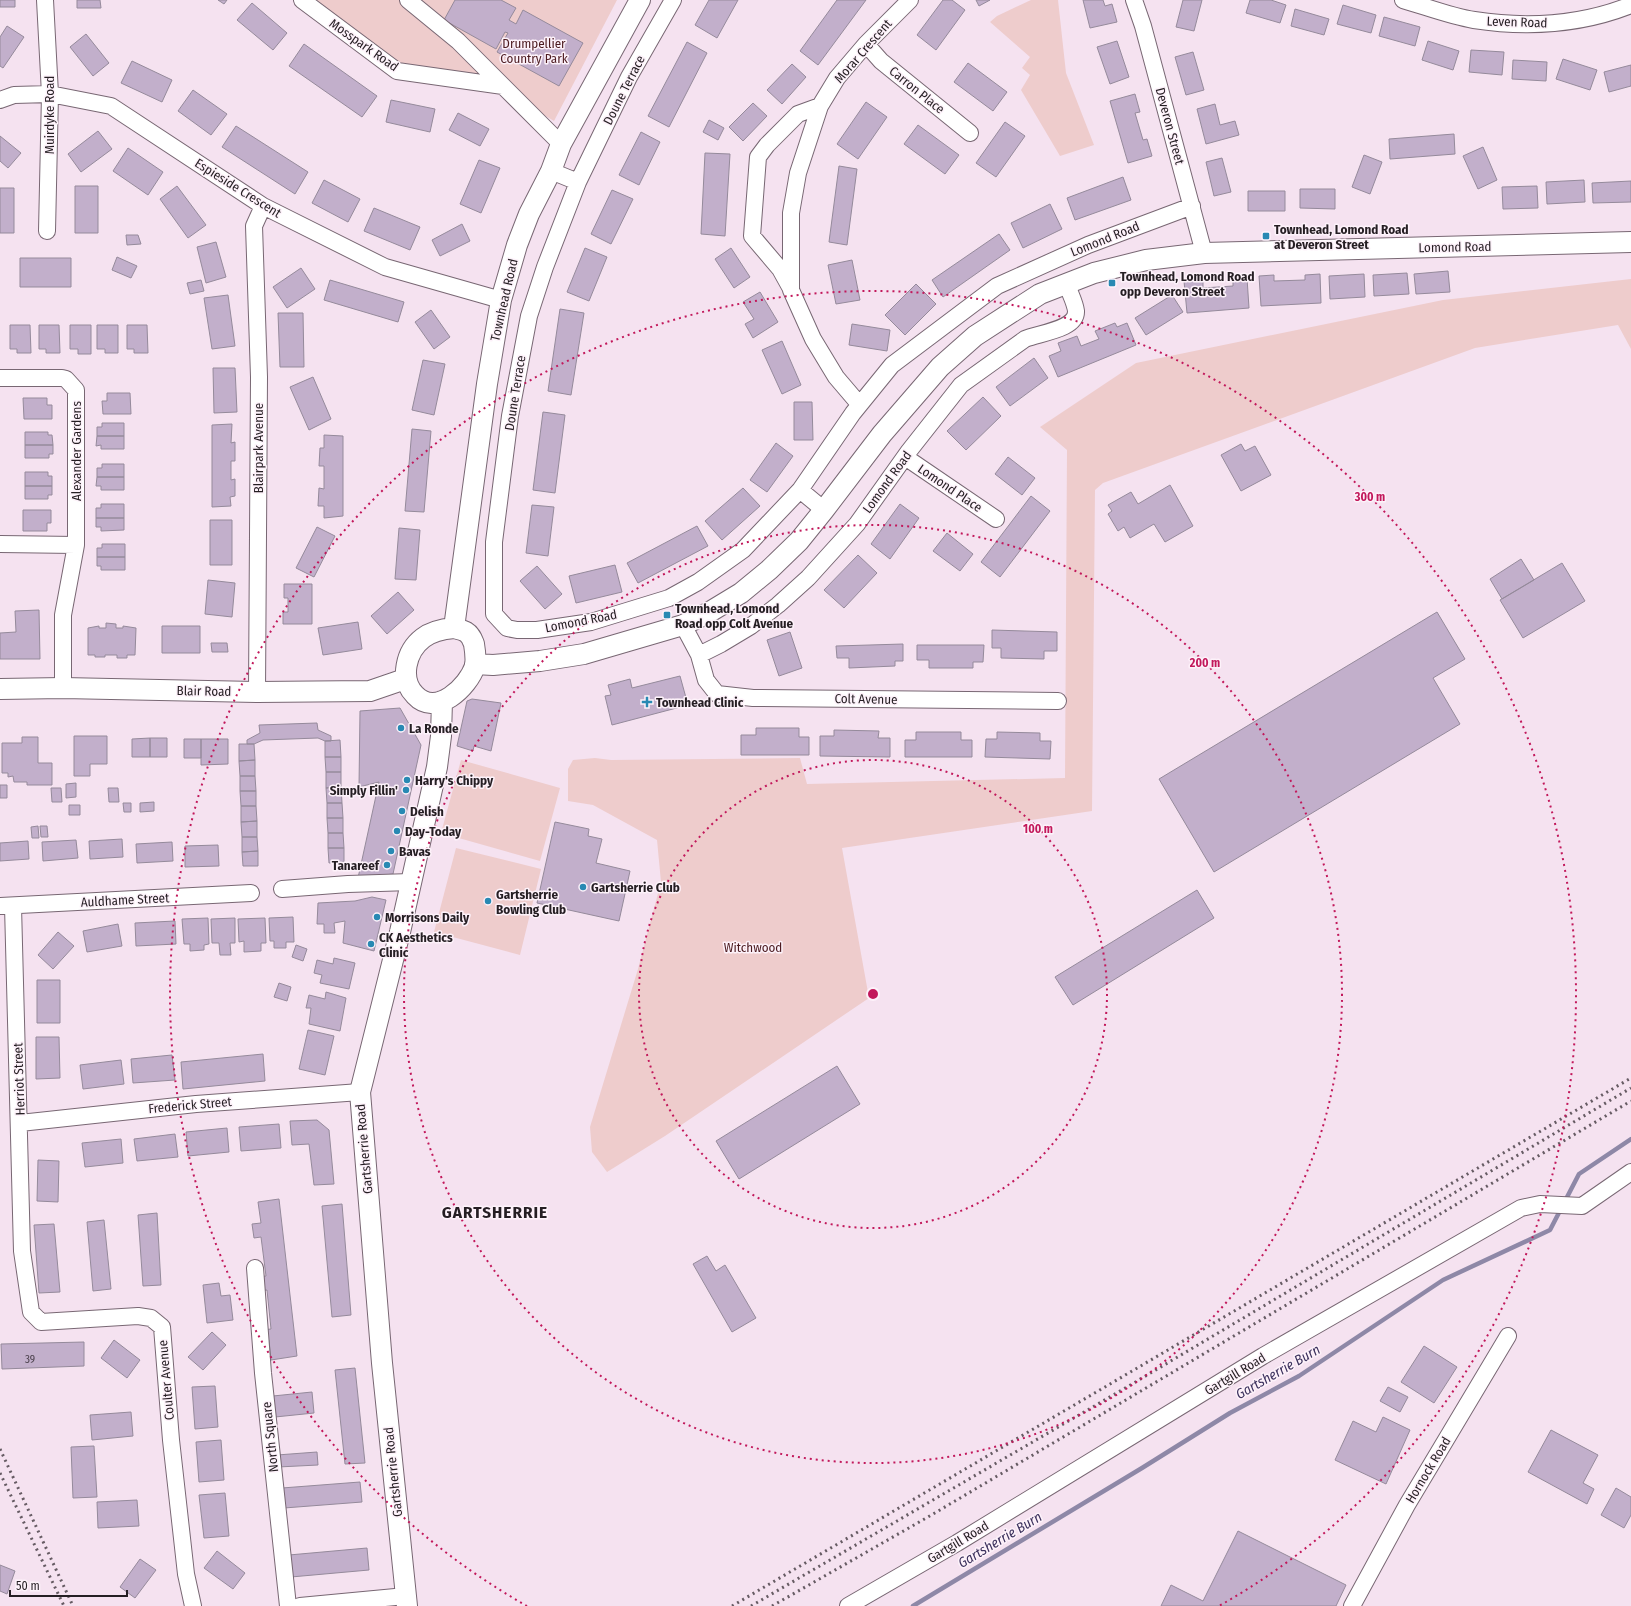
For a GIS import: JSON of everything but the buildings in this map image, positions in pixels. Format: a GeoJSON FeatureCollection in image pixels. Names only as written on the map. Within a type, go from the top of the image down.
{"type":"FeatureCollection","features":[{"type":"Feature","properties":{"kind":"street","name":"Muirdyke Road"},"geometry":{"type":"LineString","coordinates":[[45,0],[50,94],[47,231]]}},
{"type":"Feature","properties":{"kind":"street","name":"Mosspark Road"},"geometry":{"type":"LineString","coordinates":[[302,0],[396,70],[503,86]]}},
{"type":"Feature","properties":{"kind":"street"},"geometry":{"type":"LineString","coordinates":[[408,0],[458,41],[561,144]]}},
{"type":"Feature","properties":{"kind":"street","name":"Townhead Road"},"geometry":{"type":"LineString","coordinates":[[454,628],[487,384],[501,300],[517,245],[529,214],[551,171],[561,144],[640,0]]}},
{"type":"Feature","properties":{"kind":"street","name":"Doune Terrace"},"geometry":{"type":"LineString","coordinates":[[494,614],[494,542],[510,416],[529,316],[545,267],[578,182],[629,77],[673,0]]}},
{"type":"Feature","properties":{"kind":"street","name":"Morar Crescent"},"geometry":{"type":"LineString","coordinates":[[791,290],[791,213],[798,173],[820,106],[837,78],[866,44],[910,0]]}},
{"type":"Feature","properties":{"kind":"street","name":"Deveron Street"},"geometry":{"type":"LineString","coordinates":[[1134,0],[1204,253]]}},
{"type":"Feature","properties":{"kind":"street","name":"Leven Road"},"geometry":{"type":"LineString","coordinates":[[1403,0],[1474,20],[1531,25],[1558,23],[1591,17],[1631,5]]}},
{"type":"Feature","properties":{"kind":"street","name":"Carron Place"},"geometry":{"type":"LineString","coordinates":[[866,44],[880,61],[970,133]]}},
{"type":"Feature","properties":{"kind":"street","name":"Espieside Crescent"},"geometry":{"type":"LineString","coordinates":[[0,100],[14,95],[50,94],[112,106],[263,206],[385,267],[501,300]]}},
{"type":"Feature","properties":{"kind":"street","name":"Morar Crescent"},"geometry":{"type":"LineString","coordinates":[[820,106],[798,114],[767,145],[758,157],[752,236],[780,268],[813,339],[836,377],[859,404]]}},
{"type":"Feature","properties":{"kind":"street"},"geometry":{"type":"LineString","coordinates":[[551,171],[578,182]]}},
{"type":"Feature","properties":{"kind":"street","name":"Blairpark Avenue"},"geometry":{"type":"LineString","coordinates":[[257,692],[259,377],[254,226],[263,206]]}},
{"type":"Feature","properties":{"kind":"street","name":"Lomond Road"},"geometry":{"type":"LineString","coordinates":[[494,614],[508,628],[517,630],[537,630],[591,622],[669,598],[698,582],[743,550],[800,490],[859,404],[892,365],[997,286],[1088,245],[1192,206]]}},
{"type":"Feature","properties":{"kind":"street","name":"Lomond Road"},"geometry":{"type":"LineString","coordinates":[[475,664],[493,665],[540,661],[584,654],[683,625],[708,613],[741,593],[799,541],[882,434],[940,367],[975,336],[1040,294],[1094,273],[1146,260],[1204,253],[1631,242]]}},
{"type":"Feature","properties":{"kind":"street","name":"Lomond Road"},"geometry":{"type":"LineString","coordinates":[[699,655],[751,626],[778,605],[808,578],[857,524],[905,457],[961,385],[1025,338],[1035,334],[1065,327],[1073,322],[1076,312],[1067,284]]}},
{"type":"Feature","properties":{"kind":"street","name":"Alexander Gardens"},"geometry":{"type":"LineString","coordinates":[[0,378],[62,378],[66,379],[76,390],[76,545],[63,615],[63,688]]}},
{"type":"Feature","properties":{"kind":"street","name":"Lomond Place"},"geometry":{"type":"LineString","coordinates":[[905,457],[996,519]]}},
{"type":"Feature","properties":{"kind":"street"},"geometry":{"type":"LineString","coordinates":[[800,490],[824,510]]}},
{"type":"Feature","properties":{"kind":"street"},"geometry":{"type":"LineString","coordinates":[[0,544],[76,545]]}},
{"type":"Feature","properties":{"kind":"street"},"geometry":{"type":"LineString","coordinates":[[683,625],[699,655]]}},
{"type":"Feature","properties":{"kind":"street"},"geometry":{"type":"LineString","coordinates":[[454,628],[466,632],[472,638],[475,649],[475,664],[466,684],[451,698],[435,703],[420,699],[414,695],[405,679],[410,655],[415,646],[423,638],[443,629],[454,628]]}},
{"type":"Feature","properties":{"kind":"street","name":"Colt Avenue"},"geometry":{"type":"LineString","coordinates":[[699,655],[706,680],[717,694],[753,698],[1058,701]]}},
{"type":"Feature","properties":{"kind":"street","name":"Blair Road"},"geometry":{"type":"LineString","coordinates":[[0,689],[63,688],[257,692],[370,691],[405,679]]}},
{"type":"Feature","properties":{"kind":"street","name":"Gartsherrie Road"},"geometry":{"type":"LineString","coordinates":[[407,1601],[382,1363],[360,1092],[400,932],[437,767],[441,736],[442,700]]}},
{"type":"Feature","properties":{"kind":"street"},"geometry":{"type":"LineString","coordinates":[[282,888],[411,882]]}},
{"type":"Feature","properties":{"kind":"street","name":"Auldhame Street"},"geometry":{"type":"LineString","coordinates":[[7,906],[251,893]]}},
{"type":"Feature","properties":{"kind":"street","name":"Herriot Street"},"geometry":{"type":"LineString","coordinates":[[7,906],[20,1123],[22,1251]]}},
{"type":"Feature","properties":{"kind":"street","name":"Frederick Street"},"geometry":{"type":"LineString","coordinates":[[20,1123],[196,1104],[360,1092]]}},
{"type":"Feature","properties":{"kind":"street","name":"Gartgill Road"},"geometry":{"type":"LineString","coordinates":[[848,1606],[957,1543],[1270,1352],[1521,1208],[1540,1204],[1582,1206],[1631,1172]]}},
{"type":"Feature","properties":{"kind":"street","name":"Coulter Avenue"},"geometry":{"type":"LineString","coordinates":[[22,1251],[31,1312],[41,1322],[138,1316],[151,1318],[162,1327],[171,1440],[186,1574],[193,1606]]}},
{"type":"Feature","properties":{"kind":"street","name":"North Square"},"geometry":{"type":"LineString","coordinates":[[255,1268],[263,1373],[288,1606]]}},
{"type":"Feature","properties":{"kind":"street","name":"Hornock Road"},"geometry":{"type":"LineString","coordinates":[[1352,1606],[1407,1505],[1508,1336]]}},
{"type":"Feature","properties":{"kind":"street"},"geometry":{"type":"LineString","coordinates":[[300,1606],[407,1601]]}},
{"type":"Feature","properties":{"kind":"green space","name":"Drumpellier Country Park"},"geometry":{"type":"Polygon","coordinates":[[[307,0],[617,0],[554,121],[489,82],[404,67],[307,0]]]}},
{"type":"Feature","properties":{"kind":"green space"},"geometry":{"type":"Polygon","coordinates":[[[1031,0],[1058,0],[1066,73],[1094,145],[1060,156],[1021,90],[1030,75],[1022,68],[1030,57],[990,22],[997,16],[1031,0]]]}},
{"type":"Feature","properties":{"kind":"green space","name":"Witchwood"},"geometry":{"type":"Polygon","coordinates":[[[1631,279],[1631,349],[1618,325],[1475,348],[1103,483],[1095,490],[1092,811],[842,848],[869,998],[665,1136],[607,1172],[592,1152],[590,1127],[638,969],[661,882],[657,840],[593,805],[568,801],[568,769],[573,760],[595,758],[611,760],[800,758],[807,784],[1065,778],[1067,450],[1040,427],[1136,363],[1443,300],[1631,279]]]}},
{"type":"Feature","properties":{"kind":"green space"},"geometry":{"type":"Polygon","coordinates":[[[461,760],[560,788],[540,861],[441,833],[461,760]]]}},
{"type":"Feature","properties":{"kind":"green space","name":"Gartsherrie Bowling Club"},"geometry":{"type":"Polygon","coordinates":[[[456,848],[541,869],[520,955],[434,932],[456,848]]]}},
{"type":"Feature","properties":{"kind":"waterway","name":"Gartsherrie Burn"},"geometry":{"type":"LineString","coordinates":[[913,1606],[1142,1468],[1230,1413],[1299,1376],[1443,1280],[1550,1230],[1579,1174],[1631,1139]]}},
{"type":"Feature","properties":{"kind":"railway"},"geometry":{"type":"LineString","coordinates":[[732,1606],[1631,1078]]}},
{"type":"Feature","properties":{"kind":"railway"},"geometry":{"type":"LineString","coordinates":[[751,1606],[1127,1387],[1631,1088]]}},
{"type":"Feature","properties":{"kind":"railway"},"geometry":{"type":"LineString","coordinates":[[772,1606],[928,1517],[1631,1101]]}},
{"type":"Feature","properties":{"kind":"railway"},"geometry":{"type":"LineString","coordinates":[[0,1449],[73,1606]]}},
{"type":"Feature","properties":{"kind":"railway"},"geometry":{"type":"LineString","coordinates":[[0,1473],[64,1606]]}},
{"type":"Feature","properties":{"kind":"place","name":"Townhead, Lomond Road at Deveron Street"},"geometry":{"type":"Point","coordinates":[1266,236]}},
{"type":"Feature","properties":{"kind":"place","name":"Townhead, Lomond Road opp Deveron Street"},"geometry":{"type":"Point","coordinates":[1112,283]}},
{"type":"Feature","properties":{"kind":"place","name":"Townhead, Lomond Road opp Colt Avenue"},"geometry":{"type":"Point","coordinates":[667,615]}},
{"type":"Feature","properties":{"kind":"place","name":"Townhead Clinic"},"geometry":{"type":"Point","coordinates":[647,702]}},
{"type":"Feature","properties":{"kind":"place","name":"La Ronde"},"geometry":{"type":"Point","coordinates":[401,728]}},
{"type":"Feature","properties":{"kind":"place","name":"Harry's Chippy"},"geometry":{"type":"Point","coordinates":[407,780]}},
{"type":"Feature","properties":{"kind":"place","name":"Simply Fillin'"},"geometry":{"type":"Point","coordinates":[406,790]}},
{"type":"Feature","properties":{"kind":"place","name":"Delish"},"geometry":{"type":"Point","coordinates":[402,811]}},
{"type":"Feature","properties":{"kind":"place","name":"Day-Today"},"geometry":{"type":"Point","coordinates":[397,831]}},
{"type":"Feature","properties":{"kind":"place","name":"Bavas"},"geometry":{"type":"Point","coordinates":[391,851]}},
{"type":"Feature","properties":{"kind":"place","name":"Tanareef"},"geometry":{"type":"Point","coordinates":[387,865]}},
{"type":"Feature","properties":{"kind":"place","name":"Gartsherrie Club"},"geometry":{"type":"Point","coordinates":[583,887]}},
{"type":"Feature","properties":{"kind":"place","name":"Gartsherrie Bowling Club"},"geometry":{"type":"Point","coordinates":[488,901]}},
{"type":"Feature","properties":{"kind":"place","name":"Morrisons Daily"},"geometry":{"type":"Point","coordinates":[377,917]}},
{"type":"Feature","properties":{"kind":"place","name":"CK Aesthetics Clinic"},"geometry":{"type":"Point","coordinates":[371,944]}},
{"type":"Feature","properties":{"kind":"district","name":"GARTSHERRIE"},"geometry":{"type":"Point","coordinates":[495,1212]}}]}
